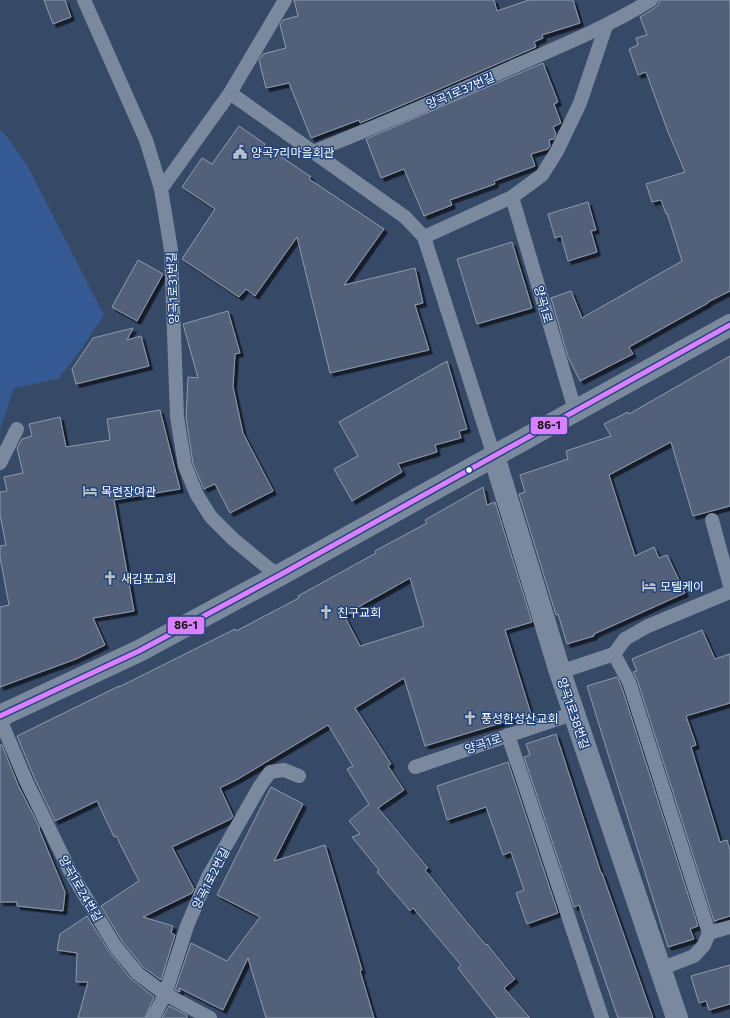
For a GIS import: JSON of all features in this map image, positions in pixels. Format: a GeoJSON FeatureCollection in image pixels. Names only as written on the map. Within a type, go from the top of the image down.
{"type":"FeatureCollection","features":[{"type":"Feature","properties":{"kind":"street"},"geometry":{"type":"LineString","coordinates":[[0,718],[139,651],[278,576],[730,325]]}},
{"type":"Feature","properties":{"kind":"street","name":"양곡1로38번길"},"geometry":{"type":"LineString","coordinates":[[494,456],[560,672],[677,1018]]}},
{"type":"Feature","properties":{"kind":"lane","name":"양곡1로31번길"},"geometry":{"type":"LineString","coordinates":[[84,0],[146,140],[161,189],[171,250],[177,417],[185,466],[196,495],[211,517],[233,540],[278,576]]}},
{"type":"Feature","properties":{"kind":"lane"},"geometry":{"type":"LineString","coordinates":[[161,189],[230,93],[285,0]]}},
{"type":"Feature","properties":{"kind":"lane","name":"양곡1로37번길"},"geometry":{"type":"LineString","coordinates":[[313,152],[439,100],[606,26],[624,17],[651,0]]}},
{"type":"Feature","properties":{"kind":"lane"},"geometry":{"type":"LineString","coordinates":[[424,237],[512,197],[542,175],[557,151],[580,103],[606,26]]}},
{"type":"Feature","properties":{"kind":"lane"},"geometry":{"type":"LineString","coordinates":[[230,93],[405,217],[424,237],[494,456]]}},
{"type":"Feature","properties":{"kind":"lane","name":"양곡1로"},"geometry":{"type":"LineString","coordinates":[[512,197],[575,410]]}},
{"type":"Feature","properties":{"kind":"lane"},"geometry":{"type":"LineString","coordinates":[[0,463],[17,428]]}},
{"type":"Feature","properties":{"kind":"lane"},"geometry":{"type":"LineString","coordinates":[[712,520],[725,549],[730,586]]}},
{"type":"Feature","properties":{"kind":"lane"},"geometry":{"type":"LineString","coordinates":[[560,672],[614,654],[625,639],[648,626],[730,592]]}},
{"type":"Feature","properties":{"kind":"lane"},"geometry":{"type":"LineString","coordinates":[[614,654],[629,682],[709,933],[704,945],[694,956],[660,969]]}},
{"type":"Feature","properties":{"kind":"lane","name":"양곡1로"},"geometry":{"type":"LineString","coordinates":[[416,767],[575,713]]}},
{"type":"Feature","properties":{"kind":"lane","name":"양곡1로24번길"},"geometry":{"type":"LineString","coordinates":[[0,718],[26,781],[70,871],[111,939],[137,973],[166,994],[210,1018]]}},
{"type":"Feature","properties":{"kind":"lane"},"geometry":{"type":"LineString","coordinates":[[508,735],[602,1018]]}},
{"type":"Feature","properties":{"kind":"lane","name":"양곡1로2번길"},"geometry":{"type":"LineString","coordinates":[[152,1018],[166,994],[187,926],[208,877],[260,786],[270,772],[284,770],[299,776]]}},
{"type":"Feature","properties":{"kind":"lane"},"geometry":{"type":"LineString","coordinates":[[709,933],[730,927]]}},
{"type":"Feature","properties":{"kind":"shaded area"},"geometry":{"type":"Polygon","coordinates":[[[0,129],[9,139],[27,165],[104,315],[82,348],[58,379],[14,388],[0,430],[0,129]]]}},
{"type":"Feature","properties":{"kind":"building"},"geometry":{"type":"Polygon","coordinates":[[[44,0],[65,0],[71,17],[53,24],[44,0]]]}},
{"type":"Feature","properties":{"kind":"building"},"geometry":{"type":"Polygon","coordinates":[[[294,0],[494,0],[497,11],[529,0],[573,0],[580,23],[542,35],[543,38],[534,42],[536,47],[412,101],[360,123],[359,120],[311,138],[289,83],[266,88],[259,60],[263,54],[286,48],[280,25],[283,20],[298,16],[294,0]]]}},
{"type":"Feature","properties":{"kind":"building"},"geometry":{"type":"Polygon","coordinates":[[[659,0],[730,0],[730,291],[629,347],[633,354],[580,381],[568,357],[551,298],[571,291],[582,318],[682,261],[667,213],[666,214],[661,200],[652,202],[646,184],[685,172],[668,132],[646,72],[638,75],[629,49],[638,45],[636,38],[647,35],[640,17],[656,7],[659,4],[659,0]]]}},
{"type":"Feature","properties":{"kind":"building"},"geometry":{"type":"Polygon","coordinates":[[[543,63],[558,102],[554,104],[561,123],[553,127],[556,134],[554,139],[549,140],[550,146],[548,149],[531,154],[535,166],[494,181],[495,184],[450,200],[452,205],[424,216],[404,169],[381,178],[366,139],[543,63]]]}},
{"type":"Feature","properties":{"kind":"building"},"geometry":{"type":"Polygon","coordinates":[[[239,126],[311,177],[309,179],[384,229],[344,285],[415,268],[423,303],[415,305],[429,350],[330,373],[297,237],[255,296],[246,289],[239,297],[182,259],[215,209],[182,187],[202,158],[212,164],[239,126]]]}},
{"type":"Feature","properties":{"kind":"building"},"geometry":{"type":"Polygon","coordinates":[[[588,202],[596,230],[591,231],[597,252],[568,261],[561,236],[555,238],[548,214],[588,202]]]}},
{"type":"Feature","properties":{"kind":"building"},"geometry":{"type":"Polygon","coordinates":[[[512,242],[532,308],[477,324],[457,259],[512,242]]]}},
{"type":"Feature","properties":{"kind":"building"},"geometry":{"type":"Polygon","coordinates":[[[138,260],[163,274],[137,321],[112,307],[138,260]]]}},
{"type":"Feature","properties":{"kind":"building"},"geometry":{"type":"Polygon","coordinates":[[[228,311],[240,353],[235,354],[233,387],[243,433],[273,491],[230,513],[215,484],[204,489],[193,464],[186,417],[188,377],[198,378],[183,324],[228,311]]]}},
{"type":"Feature","properties":{"kind":"building"},"geometry":{"type":"Polygon","coordinates":[[[133,328],[127,340],[141,336],[149,366],[76,384],[72,369],[93,338],[133,328]]]}},
{"type":"Feature","properties":{"kind":"building"},"geometry":{"type":"Polygon","coordinates":[[[730,356],[730,506],[693,516],[671,442],[609,475],[635,556],[654,547],[659,558],[667,555],[685,593],[594,634],[594,636],[567,644],[558,614],[556,615],[519,494],[525,492],[520,475],[568,459],[566,451],[611,436],[604,424],[628,412],[629,414],[730,356]]]}},
{"type":"Feature","properties":{"kind":"building"},"geometry":{"type":"Polygon","coordinates":[[[447,361],[467,429],[459,431],[461,438],[435,445],[437,452],[398,464],[402,472],[352,501],[334,469],[358,456],[339,422],[447,361]]]}},
{"type":"Feature","properties":{"kind":"building"},"geometry":{"type":"Polygon","coordinates":[[[160,410],[180,489],[114,500],[134,611],[93,618],[105,645],[76,659],[0,687],[0,607],[9,605],[0,557],[0,546],[6,545],[0,515],[0,492],[7,491],[4,477],[23,473],[17,448],[22,439],[32,436],[29,424],[60,417],[66,447],[110,440],[107,419],[160,410]]]}},
{"type":"Feature","properties":{"kind":"building"},"geometry":{"type":"Polygon","coordinates":[[[483,487],[487,505],[495,502],[532,622],[505,630],[531,714],[425,746],[404,678],[355,708],[391,764],[388,766],[404,790],[378,808],[428,868],[425,870],[465,920],[486,945],[487,944],[515,979],[504,988],[530,1018],[497,1018],[458,968],[461,965],[413,908],[410,911],[377,872],[379,870],[352,837],[360,834],[349,821],[369,804],[347,769],[353,766],[328,725],[238,779],[220,788],[233,816],[231,819],[172,847],[194,889],[192,893],[143,917],[173,926],[171,933],[175,935],[161,980],[143,967],[122,941],[101,906],[139,881],[116,836],[114,837],[97,801],[55,821],[34,777],[17,736],[235,629],[236,631],[299,598],[298,596],[376,553],[375,551],[427,523],[425,520],[483,487]],[[410,578],[344,615],[360,646],[424,626],[410,578]]]}},
{"type":"Feature","properties":{"kind":"building"},"geometry":{"type":"Polygon","coordinates":[[[702,630],[715,659],[730,654],[730,703],[686,716],[696,745],[691,747],[720,842],[727,840],[730,850],[730,916],[714,921],[637,679],[633,672],[637,671],[632,659],[702,630]]]}},
{"type":"Feature","properties":{"kind":"building"},"geometry":{"type":"Polygon","coordinates":[[[617,677],[621,685],[698,926],[690,929],[694,939],[668,947],[587,686],[617,677]]]}},
{"type":"Feature","properties":{"kind":"building"},"geometry":{"type":"Polygon","coordinates":[[[556,734],[601,873],[653,1018],[618,1018],[579,905],[574,907],[524,757],[530,755],[526,744],[556,734]]]}},
{"type":"Feature","properties":{"kind":"building"},"geometry":{"type":"Polygon","coordinates":[[[0,745],[2,745],[18,785],[40,828],[39,829],[65,892],[63,911],[17,906],[17,902],[0,902],[0,745]]]}},
{"type":"Feature","properties":{"kind":"building"},"geometry":{"type":"Polygon","coordinates":[[[508,762],[558,913],[527,924],[516,893],[524,890],[511,852],[503,855],[486,807],[447,820],[437,786],[508,762]]]}},
{"type":"Feature","properties":{"kind":"building"},"geometry":{"type":"Polygon","coordinates":[[[271,787],[303,804],[274,861],[325,845],[362,970],[360,971],[374,1018],[266,1018],[248,958],[223,1010],[179,988],[180,992],[175,990],[191,943],[227,961],[260,917],[217,895],[271,787]]]}},
{"type":"Feature","properties":{"kind":"building"},"geometry":{"type":"Polygon","coordinates":[[[87,916],[108,950],[130,978],[154,997],[145,1018],[78,1018],[88,982],[76,982],[77,953],[57,950],[60,934],[87,916]]]}},
{"type":"Feature","properties":{"kind":"building"},"geometry":{"type":"Polygon","coordinates":[[[730,965],[730,1004],[709,1010],[706,1001],[699,1003],[691,976],[730,965]]]}},
{"type":"Feature","properties":{"kind":"building"},"geometry":{"type":"Polygon","coordinates":[[[169,1006],[187,1015],[187,1018],[162,1018],[169,1006]]]}},
{"type":"Feature","properties":{"kind":"transit line","name":"86-1"},"geometry":{"type":"LineString","coordinates":[[0,716],[139,651],[278,576],[730,325]]}},
{"type":"Feature","properties":{"kind":"place","name":"양곡7리마을회관"},"geometry":{"type":"Point","coordinates":[240,152]}},
{"type":"Feature","properties":{"kind":"place","name":"목련장여관"},"geometry":{"type":"Point","coordinates":[90,491]}},
{"type":"Feature","properties":{"kind":"place","name":"새김포교회"},"geometry":{"type":"Point","coordinates":[110,578]}},
{"type":"Feature","properties":{"kind":"place","name":"모텔케이"},"geometry":{"type":"Point","coordinates":[649,586]}},
{"type":"Feature","properties":{"kind":"place","name":"친구교회"},"geometry":{"type":"Point","coordinates":[326,612]}},
{"type":"Feature","properties":{"kind":"place","name":"풍성한성산교회"},"geometry":{"type":"Point","coordinates":[470,718]}}]}
